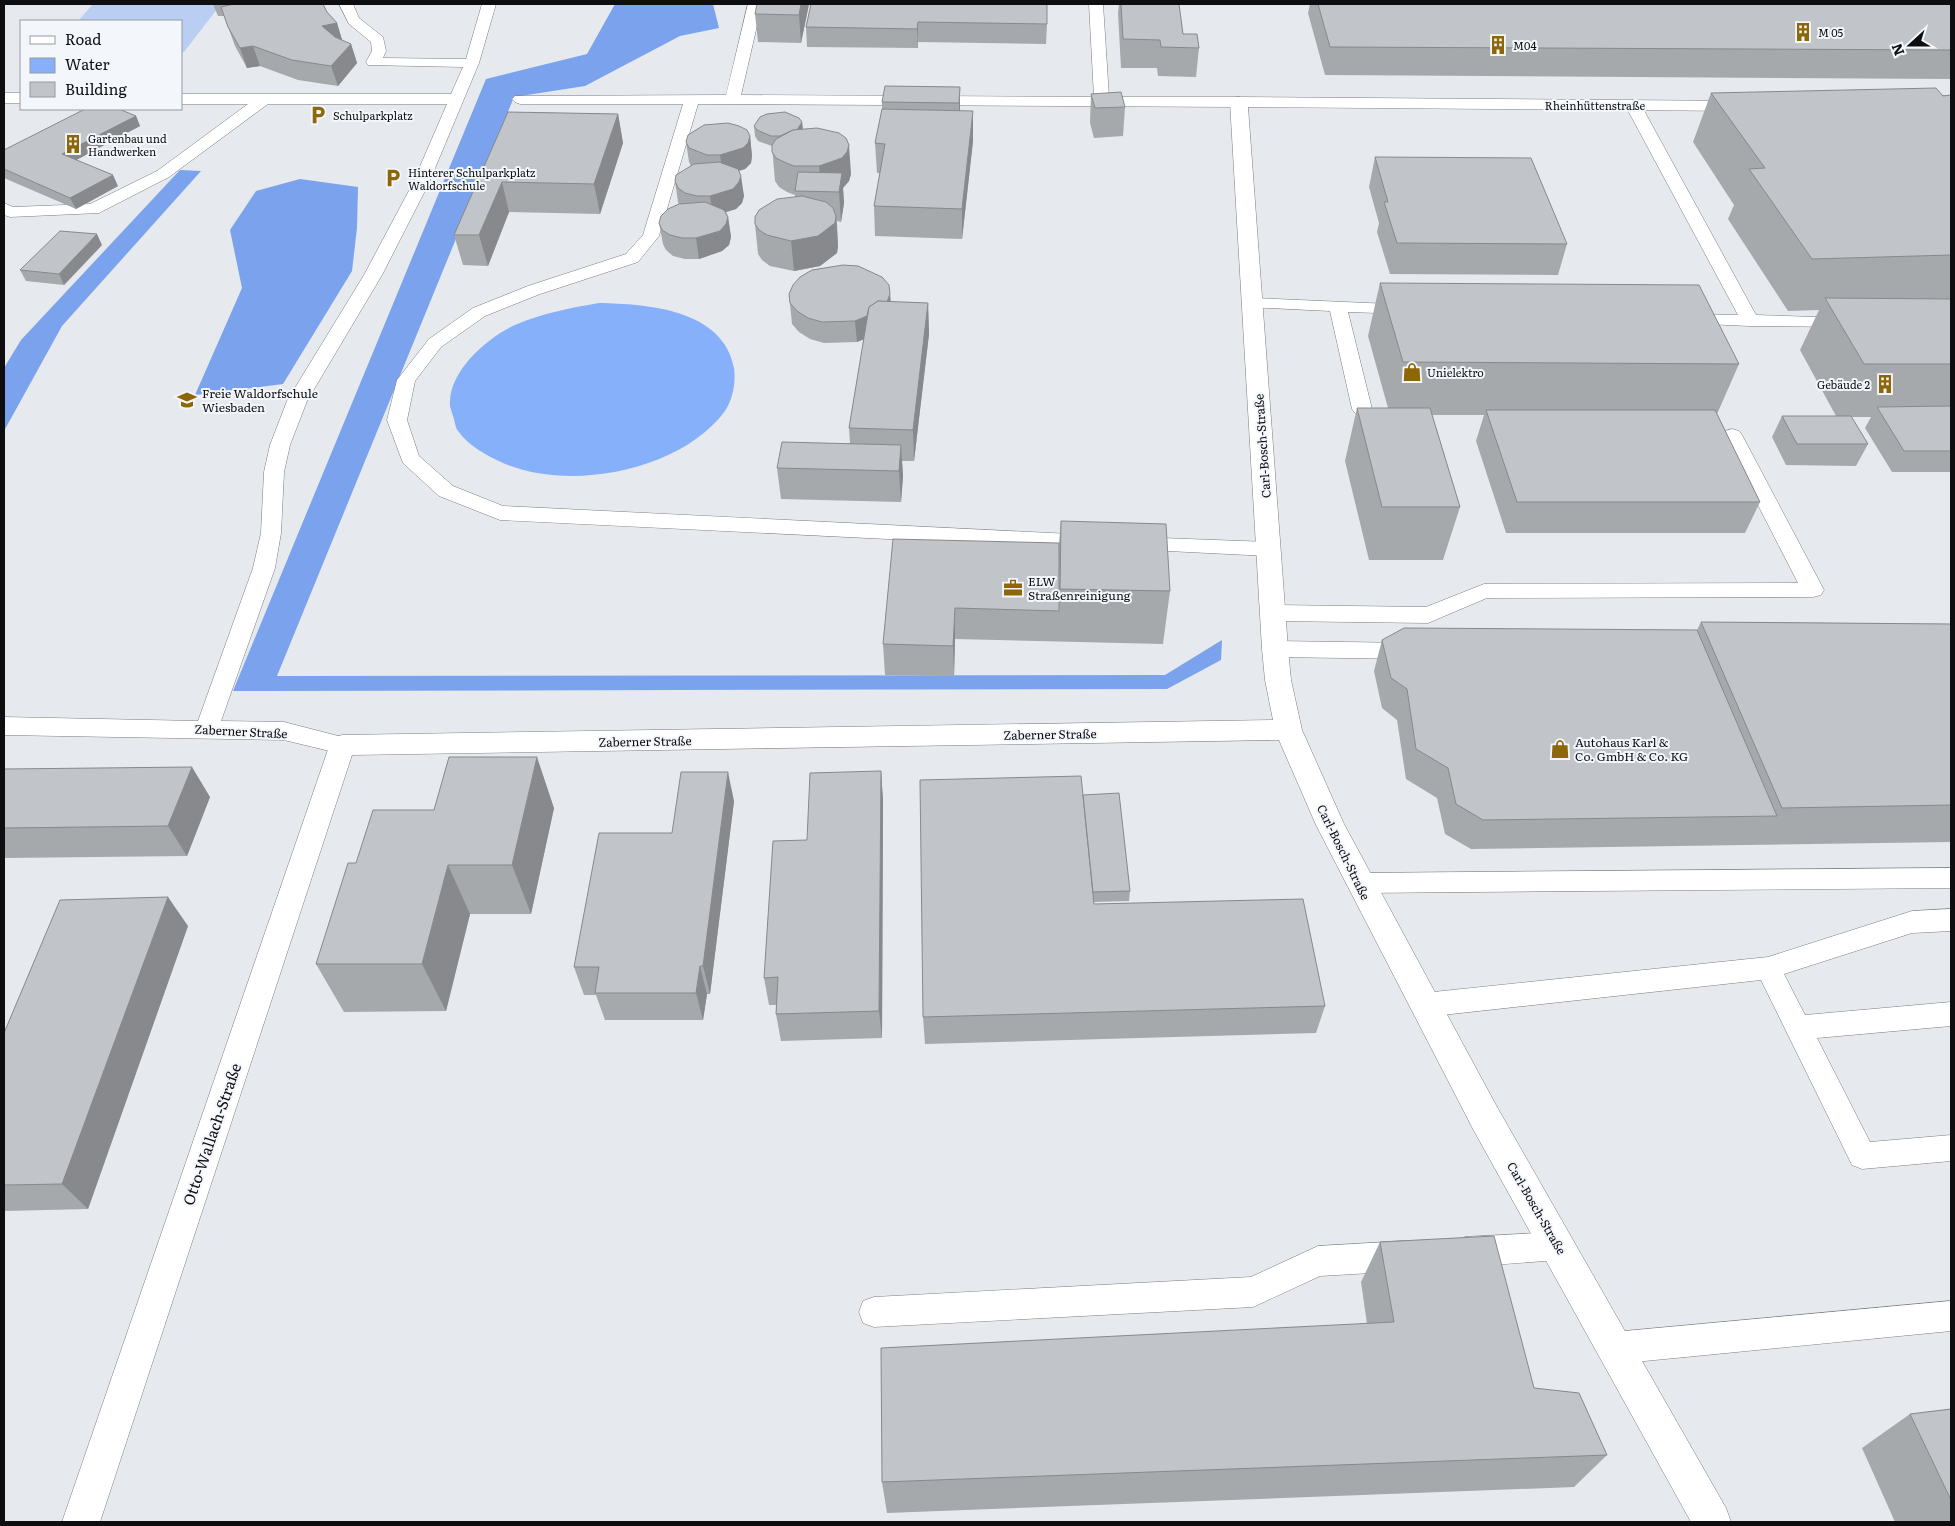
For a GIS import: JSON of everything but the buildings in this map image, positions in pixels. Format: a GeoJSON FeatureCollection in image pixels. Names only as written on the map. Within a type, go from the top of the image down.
{"type":"FeatureCollection","features":[{"type":"Feature","properties":{"kind":"street","name":"Carl-Bosch-Straße"},"geometry":{"type":"LineString","coordinates":[[1239,102],[1275,649],[1278,680],[1288,730],[1330,826],[1359,884],[1424,1005],[1712,1522]]}},
{"type":"Feature","properties":{"kind":"street","name":"Rheinhüttenstraße"},"geometry":{"type":"LineString","coordinates":[[1239,102],[1762,106]]}},
{"type":"Feature","properties":{"kind":"street","name":"Zaberner Straße"},"geometry":{"type":"LineString","coordinates":[[342,745],[1288,730]]}},
{"type":"Feature","properties":{"kind":"street","name":"Otto-Wallach-Straße"},"geometry":{"type":"LineString","coordinates":[[81,1522],[342,745]]}},
{"type":"Feature","properties":{"kind":"lane"},"geometry":{"type":"LineString","coordinates":[[346,4],[350,18],[357,26],[378,40],[379,51],[373,62],[472,63]]}},
{"type":"Feature","properties":{"kind":"lane"},"geometry":{"type":"LineString","coordinates":[[207,728],[264,568],[271,533],[274,472],[280,445],[297,401],[373,275],[420,185],[472,63],[488,4]]}},
{"type":"Feature","properties":{"kind":"lane"},"geometry":{"type":"LineString","coordinates":[[733,99],[755,4]]}},
{"type":"Feature","properties":{"kind":"lane"},"geometry":{"type":"LineString","coordinates":[[1096,4],[1102,101]]}},
{"type":"Feature","properties":{"kind":"lane"},"geometry":{"type":"LineString","coordinates":[[4,98],[20,98]]}},
{"type":"Feature","properties":{"kind":"lane"},"geometry":{"type":"LineString","coordinates":[[182,98],[456,99]]}},
{"type":"Feature","properties":{"kind":"lane"},"geometry":{"type":"LineString","coordinates":[[4,208],[10,212],[93,209],[163,174],[264,99]]}},
{"type":"Feature","properties":{"kind":"lane"},"geometry":{"type":"LineString","coordinates":[[520,99],[1239,102]]}},
{"type":"Feature","properties":{"kind":"lane"},"geometry":{"type":"LineString","coordinates":[[692,99],[650,236],[632,258],[534,290],[479,312],[435,343],[406,380],[397,420],[410,459],[446,491],[500,513],[1269,549]]}},
{"type":"Feature","properties":{"kind":"lane"},"geometry":{"type":"LineString","coordinates":[[1633,105],[1750,321]]}},
{"type":"Feature","properties":{"kind":"lane"},"geometry":{"type":"LineString","coordinates":[[1252,303],[1426,310]]}},
{"type":"Feature","properties":{"kind":"lane"},"geometry":{"type":"LineString","coordinates":[[1338,307],[1362,409]]}},
{"type":"Feature","properties":{"kind":"lane"},"geometry":{"type":"LineString","coordinates":[[1671,318],[1865,323]]}},
{"type":"Feature","properties":{"kind":"lane"},"geometry":{"type":"LineString","coordinates":[[1274,613],[1428,616],[1484,591],[1813,590],[1732,435]]}},
{"type":"Feature","properties":{"kind":"lane"},"geometry":{"type":"LineString","coordinates":[[1275,649],[1435,651]]}},
{"type":"Feature","properties":{"kind":"lane","name":"Zaberner Straße"},"geometry":{"type":"LineString","coordinates":[[4,726],[207,728],[284,731],[342,745]]}},
{"type":"Feature","properties":{"kind":"lane"},"geometry":{"type":"LineString","coordinates":[[1359,884],[1951,878]]}},
{"type":"Feature","properties":{"kind":"lane"},"geometry":{"type":"LineString","coordinates":[[1424,1005],[1768,968],[1912,922],[1951,920]]}},
{"type":"Feature","properties":{"kind":"lane"},"geometry":{"type":"LineString","coordinates":[[1768,968],[1862,1156],[1951,1148]]}},
{"type":"Feature","properties":{"kind":"lane"},"geometry":{"type":"LineString","coordinates":[[1798,1028],[1951,1014]]}},
{"type":"Feature","properties":{"kind":"lane"},"geometry":{"type":"LineString","coordinates":[[874,1312],[1253,1292],[1318,1261],[1558,1246]]}},
{"type":"Feature","properties":{"kind":"lane"},"geometry":{"type":"LineString","coordinates":[[1614,1348],[1951,1316]]}},
{"type":"Feature","properties":{"kind":"shaded area"},"geometry":{"type":"Polygon","coordinates":[[[93,4],[221,4],[184,52],[182,52],[182,20],[79,20],[93,4]]]}},
{"type":"Feature","properties":{"kind":"shaded area"},"geometry":{"type":"Polygon","coordinates":[[[615,4],[713,4],[719,28],[680,36],[585,86],[514,97],[277,676],[1165,675],[1222,640],[1221,660],[1167,689],[233,691],[486,79],[587,54],[615,4]]]}},
{"type":"Feature","properties":{"kind":"shaded area"},"geometry":{"type":"Polygon","coordinates":[[[180,170],[201,171],[62,326],[4,431],[4,368],[21,340],[180,170]]]}},
{"type":"Feature","properties":{"kind":"shaded area"},"geometry":{"type":"Polygon","coordinates":[[[300,179],[358,187],[357,228],[352,271],[283,384],[195,395],[242,288],[230,230],[256,191],[300,179]]]}},
{"type":"Feature","properties":{"kind":"water"},"geometry":{"type":"Polygon","coordinates":[[[599,303],[660,308],[699,322],[715,333],[727,348],[734,368],[735,379],[730,401],[725,411],[706,432],[681,449],[653,461],[622,470],[591,475],[559,476],[530,472],[503,463],[468,442],[457,429],[450,404],[456,378],[472,356],[504,330],[515,325],[546,314],[599,303]]]}},
{"type":"Feature","properties":{"kind":"place","name":"M 05"},"geometry":{"type":"Point","coordinates":[1803,32]}},
{"type":"Feature","properties":{"kind":"place","name":"M04"},"geometry":{"type":"Point","coordinates":[1498,45]}},
{"type":"Feature","properties":{"kind":"place","name":"Schulparkplatz"},"geometry":{"type":"Point","coordinates":[318,115]}},
{"type":"Feature","properties":{"kind":"place","name":"Gartenbau und Handwerken"},"geometry":{"type":"Point","coordinates":[73,144]}},
{"type":"Feature","properties":{"kind":"place","name":"Hinterer Schulparkplatz Waldorfschule"},"geometry":{"type":"Point","coordinates":[393,178]}},
{"type":"Feature","properties":{"kind":"place","name":"Unielektro"},"geometry":{"type":"Point","coordinates":[1412,372]}},
{"type":"Feature","properties":{"kind":"place","name":"Gebäude 2"},"geometry":{"type":"Point","coordinates":[1885,384]}},
{"type":"Feature","properties":{"kind":"place","name":"Freie Waldorfschule Wiesbaden"},"geometry":{"type":"Point","coordinates":[187,400]}},
{"type":"Feature","properties":{"kind":"place","name":"ELW Straßenreinigung"},"geometry":{"type":"Point","coordinates":[1013,588]}},
{"type":"Feature","properties":{"kind":"place","name":"Autohaus Karl & Co. GmbH & Co. KG"},"geometry":{"type":"Point","coordinates":[1560,749]}}]}
